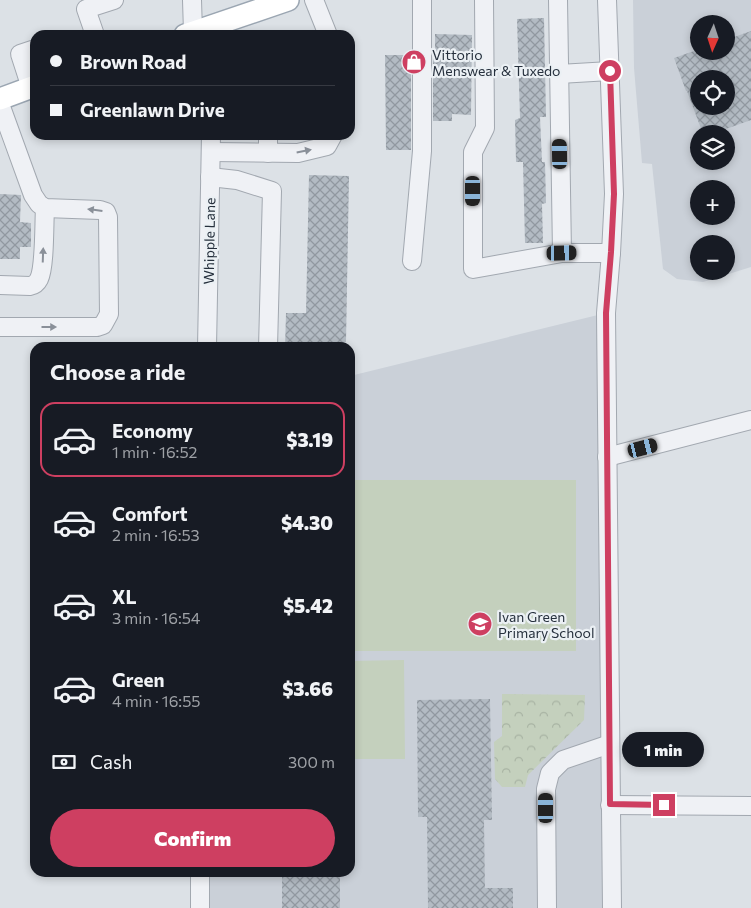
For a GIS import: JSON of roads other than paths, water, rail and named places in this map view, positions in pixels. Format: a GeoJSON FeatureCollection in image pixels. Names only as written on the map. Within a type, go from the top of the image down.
{"type":"FeatureCollection","features":[{"type":"Feature","properties":{"kind":"main road"},"geometry":{"type":"LineString","coordinates":[[206,30],[288,0]]}},
{"type":"Feature","properties":{"kind":"main road"},"geometry":{"type":"LineString","coordinates":[[0,99],[30,88]]}},
{"type":"Feature","properties":{"kind":"street"},"geometry":{"type":"LineString","coordinates":[[88,30],[84,5],[114,0]]}},
{"type":"Feature","properties":{"kind":"street"},"geometry":{"type":"LineString","coordinates":[[192,0],[200,30]]}},
{"type":"Feature","properties":{"kind":"street"},"geometry":{"type":"LineString","coordinates":[[314,0],[326,30]]}},
{"type":"Feature","properties":{"kind":"street"},"geometry":{"type":"LineString","coordinates":[[412,261],[422,151],[422,0]]}},
{"type":"Feature","properties":{"kind":"street"},"geometry":{"type":"LineString","coordinates":[[484,0],[485,128],[473,152],[473,269],[562,253],[611,252]]}},
{"type":"Feature","properties":{"kind":"street"},"geometry":{"type":"LineString","coordinates":[[558,0],[562,253]]}},
{"type":"Feature","properties":{"kind":"street"},"geometry":{"type":"LineString","coordinates":[[607,0],[614,194],[606,313],[612,908]]}},
{"type":"Feature","properties":{"kind":"street"},"geometry":{"type":"LineString","coordinates":[[30,51],[20,54],[30,79]]}},
{"type":"Feature","properties":{"kind":"street"},"geometry":{"type":"LineString","coordinates":[[559,74],[610,71]]}},
{"type":"Feature","properties":{"kind":"street"},"geometry":{"type":"LineString","coordinates":[[0,104],[33,195],[39,204],[45,208],[100,210],[106,212],[108,217],[109,314],[103,324],[97,327],[0,326]]}},
{"type":"Feature","properties":{"kind":"street"},"geometry":{"type":"LineString","coordinates":[[268,140],[268,153]]}},
{"type":"Feature","properties":{"kind":"street"},"geometry":{"type":"LineString","coordinates":[[211,144],[268,153],[298,153],[327,146],[330,140]]}},
{"type":"Feature","properties":{"kind":"street","name":"Whipple Lane"},"geometry":{"type":"LineString","coordinates":[[207,342],[211,144]]}},
{"type":"Feature","properties":{"kind":"street"},"geometry":{"type":"LineString","coordinates":[[210,177],[237,180],[272,191],[268,342]]}},
{"type":"Feature","properties":{"kind":"street"},"geometry":{"type":"LineString","coordinates":[[0,285],[30,286],[35,285],[40,278],[43,266],[45,208]]}},
{"type":"Feature","properties":{"kind":"street"},"geometry":{"type":"LineString","coordinates":[[607,457],[751,420]]}},
{"type":"Feature","properties":{"kind":"street"},"geometry":{"type":"LineString","coordinates":[[547,908],[546,789],[550,773],[562,760],[610,744]]}},
{"type":"Feature","properties":{"kind":"street"},"geometry":{"type":"LineString","coordinates":[[610,804],[751,806]]}},
{"type":"Feature","properties":{"kind":"street"},"geometry":{"type":"LineString","coordinates":[[200,877],[200,908]]}},
{"type":"Feature","properties":{"kind":"place","name":"Vittorio Menswear & Tuxedo"},"geometry":{"type":"Point","coordinates":[414,62]}},
{"type":"Feature","properties":{"kind":"place","name":"Ivan Green Primary School"},"geometry":{"type":"Point","coordinates":[480,624]}}]}
